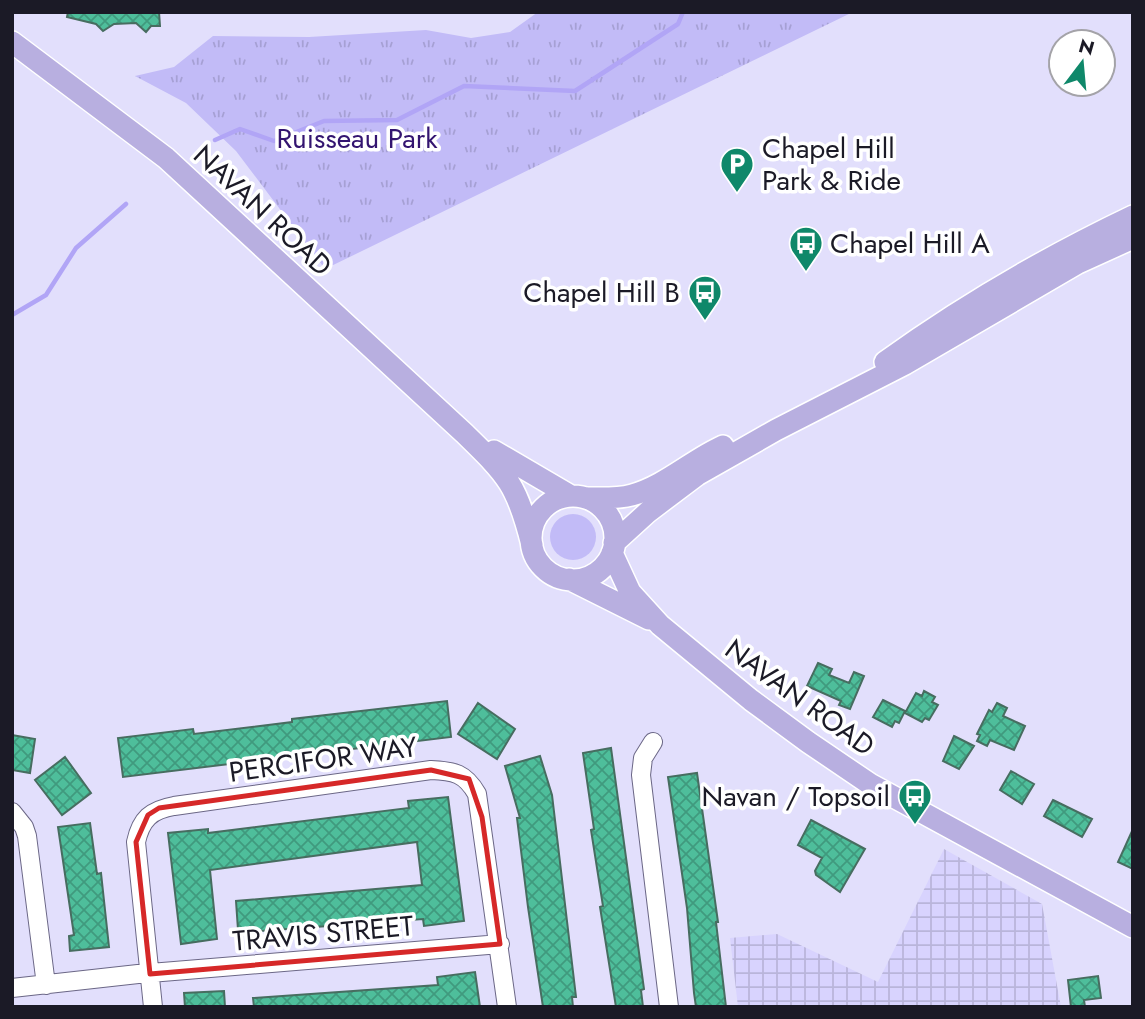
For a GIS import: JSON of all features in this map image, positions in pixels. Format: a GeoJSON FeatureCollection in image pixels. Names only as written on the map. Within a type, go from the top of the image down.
{"type":"FeatureCollection","features":[{"type":"Feature","properties":{"kind":"main road","name":"NAVAN ROAD"},"geometry":{"type":"LineString","coordinates":[[12,43],[166,158],[464,433],[510,479],[525,516],[532,545]]}},
{"type":"Feature","properties":{"kind":"main road"},"geometry":{"type":"LineString","coordinates":[[829,402],[946,318],[1037,264],[1133,216]]}},
{"type":"Feature","properties":{"kind":"main road"},"geometry":{"type":"LineString","coordinates":[[776,430],[737,440],[711,451],[659,483],[630,495],[579,497],[549,503],[540,512],[531,533],[532,545],[541,565],[558,577],[569,579],[580,579],[599,570],[613,548],[648,512],[697,475],[776,430],[905,364],[1078,262],[1133,238]]}},
{"type":"Feature","properties":{"kind":"main road","name":"NAVAN ROAD"},"geometry":{"type":"LineString","coordinates":[[464,433],[579,497]]}},
{"type":"Feature","properties":{"kind":"main road"},"geometry":{"type":"LineString","coordinates":[[579,497],[608,515],[614,527],[613,548]]}},
{"type":"Feature","properties":{"kind":"main road","name":"NAVAN ROAD"},"geometry":{"type":"LineString","coordinates":[[613,548],[630,592],[660,625],[751,700],[870,784],[1133,928]]}},
{"type":"Feature","properties":{"kind":"main road","name":"NAVAN ROAD"},"geometry":{"type":"LineString","coordinates":[[569,579],[660,625]]}},
{"type":"Feature","properties":{"kind":"street"},"geometry":{"type":"LineString","coordinates":[[653,742],[643,758],[641,775],[669,1007]]}},
{"type":"Feature","properties":{"kind":"street","name":"PERCIFOR WAY"},"geometry":{"type":"LineString","coordinates":[[153,1007],[136,842],[139,827],[148,815],[174,806],[431,770],[460,773],[469,779],[477,793],[507,1007]]}},
{"type":"Feature","properties":{"kind":"street"},"geometry":{"type":"LineString","coordinates":[[12,812],[24,827],[27,836],[46,985]]}},
{"type":"Feature","properties":{"kind":"street","name":"TRAVIS STREET"},"geometry":{"type":"LineString","coordinates":[[12,988],[500,944]]}},
{"type":"Feature","properties":{"kind":"highlighted area"},"geometry":{"type":"Polygon","coordinates":[[[431,770],[469,779],[482,817],[500,944],[150,974],[136,842],[148,815],[159,808],[431,770]]]}},
{"type":"Feature","properties":{"kind":"shaded area"},"geometry":{"type":"Polygon","coordinates":[[[944,849],[1042,904],[1061,1007],[738,1007],[730,938],[777,934],[878,982],[944,849]]]}},
{"type":"Feature","properties":{"kind":"green space","name":"Ruisseau Park"},"geometry":{"type":"Polygon","coordinates":[[[538,12],[853,12],[325,269],[236,151],[186,103],[135,76],[174,67],[213,36],[309,37],[426,30],[471,38],[510,32],[538,12]]]}},
{"type":"Feature","properties":{"kind":"green space"},"geometry":{"type":"Polygon","coordinates":[[[573,514],[589,521],[596,537],[589,553],[573,560],[557,553],[550,537],[557,521],[573,514]]]}},
{"type":"Feature","properties":{"kind":"building"},"geometry":{"type":"Polygon","coordinates":[[[68,12],[159,12],[160,26],[151,26],[146,32],[136,23],[114,24],[103,31],[96,24],[67,17],[68,12]]]}},
{"type":"Feature","properties":{"kind":"building"},"geometry":{"type":"Polygon","coordinates":[[[818,663],[832,669],[829,675],[849,683],[854,672],[864,676],[850,709],[839,705],[841,701],[807,686],[818,663]]]}},
{"type":"Feature","properties":{"kind":"building"},"geometry":{"type":"Polygon","coordinates":[[[924,691],[935,697],[932,702],[938,705],[929,720],[925,718],[922,722],[905,713],[916,693],[922,696],[924,691]]]}},
{"type":"Feature","properties":{"kind":"building"},"geometry":{"type":"Polygon","coordinates":[[[883,700],[905,711],[899,723],[895,721],[892,727],[873,717],[883,700]]]}},
{"type":"Feature","properties":{"kind":"building"},"geometry":{"type":"Polygon","coordinates":[[[447,701],[451,737],[123,777],[118,738],[193,729],[194,734],[292,722],[292,719],[447,701]]]}},
{"type":"Feature","properties":{"kind":"building"},"geometry":{"type":"Polygon","coordinates":[[[478,703],[515,729],[497,759],[458,734],[478,703]]]}},
{"type":"Feature","properties":{"kind":"building"},"geometry":{"type":"Polygon","coordinates":[[[997,703],[1007,708],[1003,716],[1025,726],[1014,750],[990,740],[987,746],[977,741],[980,735],[977,734],[989,710],[992,712],[997,703]]]}},
{"type":"Feature","properties":{"kind":"building"},"geometry":{"type":"Polygon","coordinates":[[[12,735],[35,739],[30,773],[12,770],[12,735]]]}},
{"type":"Feature","properties":{"kind":"building"},"geometry":{"type":"Polygon","coordinates":[[[954,736],[974,746],[959,769],[943,761],[954,736]]]}},
{"type":"Feature","properties":{"kind":"building"},"geometry":{"type":"Polygon","coordinates":[[[611,748],[644,989],[641,990],[643,1007],[616,1007],[600,907],[603,906],[583,753],[611,748]]]}},
{"type":"Feature","properties":{"kind":"building"},"geometry":{"type":"Polygon","coordinates":[[[540,756],[552,795],[576,997],[572,997],[573,1007],[543,1007],[517,818],[520,818],[505,766],[540,756]]]}},
{"type":"Feature","properties":{"kind":"building"},"geometry":{"type":"Polygon","coordinates":[[[65,757],[91,793],[62,815],[35,780],[65,757]]]}},
{"type":"Feature","properties":{"kind":"building"},"geometry":{"type":"Polygon","coordinates":[[[1011,771],[1034,784],[1022,804],[1000,790],[1011,771]]]}},
{"type":"Feature","properties":{"kind":"building"},"geometry":{"type":"Polygon","coordinates":[[[697,773],[718,922],[726,1007],[696,1007],[694,993],[687,908],[668,777],[697,773]]]}},
{"type":"Feature","properties":{"kind":"building"},"geometry":{"type":"Polygon","coordinates":[[[448,797],[464,921],[424,926],[423,919],[246,932],[246,929],[238,930],[236,901],[422,885],[417,842],[210,870],[217,939],[181,944],[168,833],[208,829],[208,833],[409,808],[408,801],[448,797]]]}},
{"type":"Feature","properties":{"kind":"building"},"geometry":{"type":"Polygon","coordinates":[[[1053,800],[1092,819],[1082,837],[1044,816],[1053,800]]]}},
{"type":"Feature","properties":{"kind":"building"},"geometry":{"type":"Polygon","coordinates":[[[811,820],[865,849],[840,892],[816,875],[815,871],[822,858],[798,845],[811,820]]]}},
{"type":"Feature","properties":{"kind":"building"},"geometry":{"type":"Polygon","coordinates":[[[90,823],[97,874],[101,873],[109,947],[70,951],[69,936],[74,935],[58,827],[90,823]]]}},
{"type":"Feature","properties":{"kind":"building"},"geometry":{"type":"Polygon","coordinates":[[[1133,829],[1133,869],[1118,862],[1133,829]]]}},
{"type":"Feature","properties":{"kind":"building"},"geometry":{"type":"Polygon","coordinates":[[[475,972],[480,1007],[254,1007],[253,998],[438,985],[437,977],[475,972]]]}},
{"type":"Feature","properties":{"kind":"building"},"geometry":{"type":"Polygon","coordinates":[[[1098,976],[1101,998],[1084,1000],[1085,1007],[1071,1007],[1068,980],[1098,976]]]}},
{"type":"Feature","properties":{"kind":"building"},"geometry":{"type":"Polygon","coordinates":[[[224,991],[225,1007],[185,1007],[184,993],[224,991]]]}},
{"type":"Feature","properties":{"kind":"waterway"},"geometry":{"type":"LineString","coordinates":[[215,140],[240,129],[274,141],[324,121],[397,120],[464,86],[575,91],[678,24],[683,12]]}},
{"type":"Feature","properties":{"kind":"waterway"},"geometry":{"type":"LineString","coordinates":[[12,315],[46,295],[76,248],[126,204]]}},
{"type":"Feature","properties":{"kind":"place","name":"Chapel Hill Park & Ride"},"geometry":{"type":"Point","coordinates":[737,194]}},
{"type":"Feature","properties":{"kind":"place","name":"Chapel Hill A"},"geometry":{"type":"Point","coordinates":[806,273]}},
{"type":"Feature","properties":{"kind":"place","name":"Chapel Hill B"},"geometry":{"type":"Point","coordinates":[705,322]}},
{"type":"Feature","properties":{"kind":"place","name":"Navan / Topsoil"},"geometry":{"type":"Point","coordinates":[915,826]}}]}
